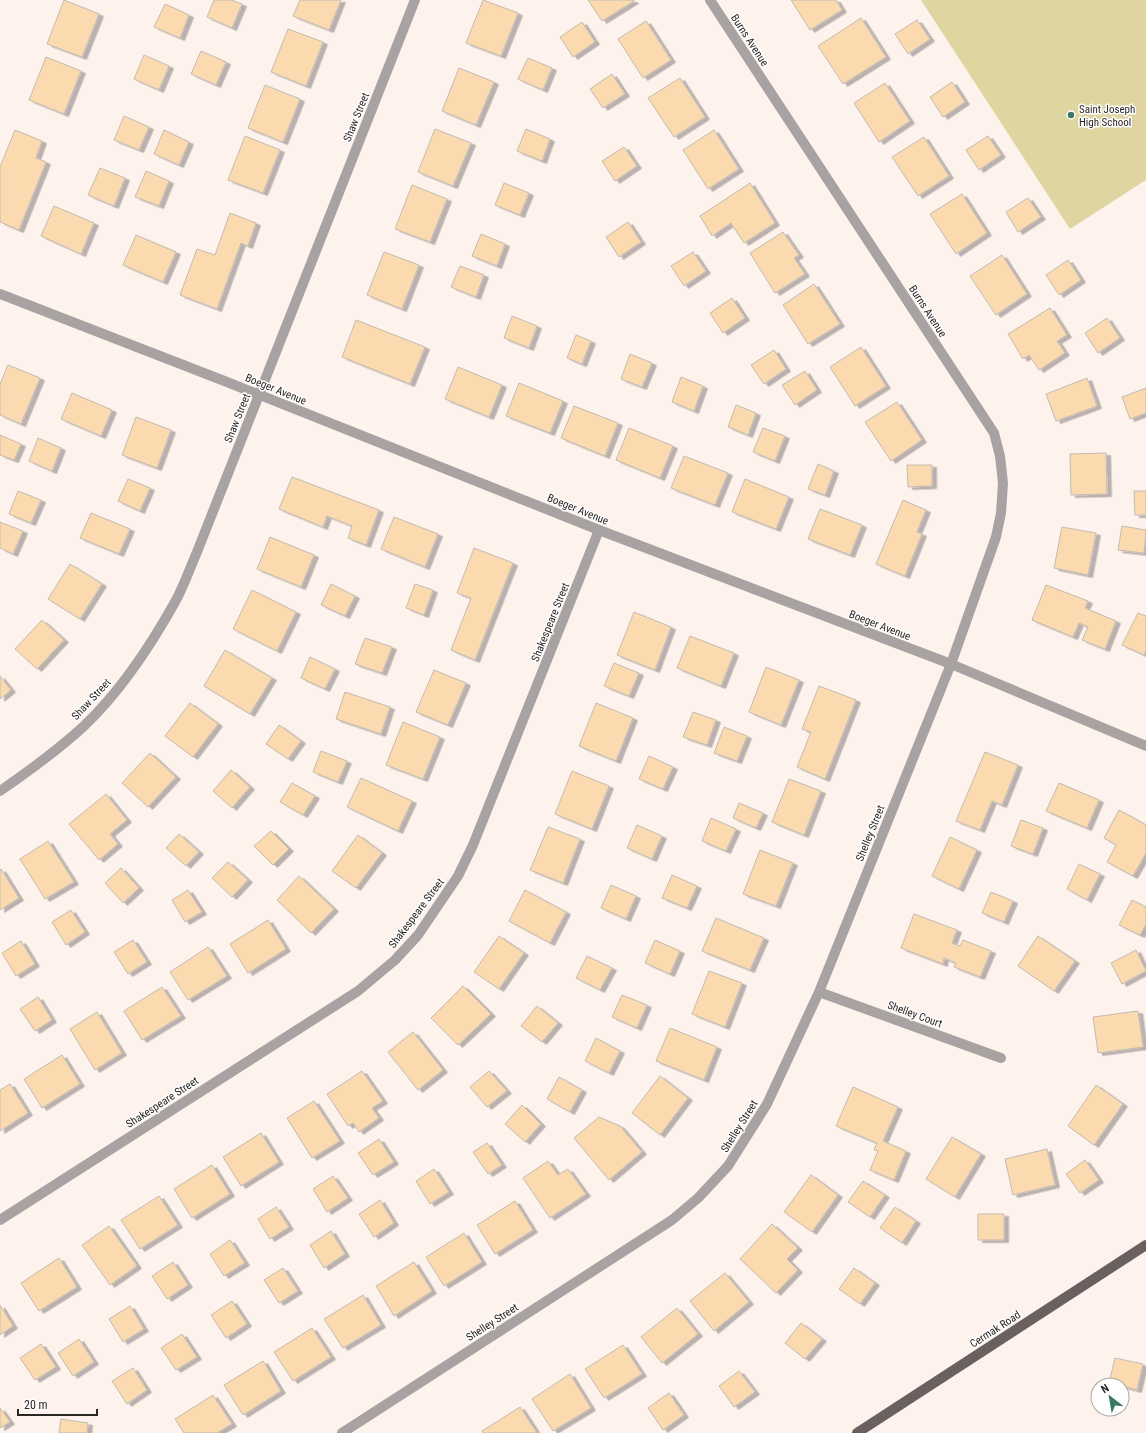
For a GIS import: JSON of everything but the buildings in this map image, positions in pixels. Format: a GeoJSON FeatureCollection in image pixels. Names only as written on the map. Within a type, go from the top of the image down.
{"type":"FeatureCollection","features":[{"type":"Feature","properties":{"kind":"main road","name":"Cermak Road"},"geometry":{"type":"LineString","coordinates":[[857,1433],[1146,1245]]}},
{"type":"Feature","properties":{"kind":"street","name":"Shaw Street"},"geometry":{"type":"LineString","coordinates":[[0,791],[49,756],[85,725],[121,685],[147,648],[176,601],[260,395],[415,0]]}},
{"type":"Feature","properties":{"kind":"street","name":"Burns Avenue"},"geometry":{"type":"LineString","coordinates":[[710,0],[994,433],[1000,456],[1003,483],[996,537],[950,664]]}},
{"type":"Feature","properties":{"kind":"street","name":"Boeger Avenue"},"geometry":{"type":"LineString","coordinates":[[0,294],[260,395],[599,530],[950,664],[1146,746]]}},
{"type":"Feature","properties":{"kind":"street","name":"Shakespeare Street"},"geometry":{"type":"LineString","coordinates":[[0,1220],[358,991],[395,960],[418,935],[458,876],[473,845],[599,530]]}},
{"type":"Feature","properties":{"kind":"street","name":"Shelley Street"},"geometry":{"type":"LineString","coordinates":[[342,1433],[672,1220],[698,1198],[728,1166],[767,1104],[820,992],[950,664]]}},
{"type":"Feature","properties":{"kind":"street","name":"Shelley Court"},"geometry":{"type":"LineString","coordinates":[[820,992],[1001,1058]]}},
{"type":"Feature","properties":{"kind":"shaded area","name":"Saint Joseph High School"},"geometry":{"type":"Polygon","coordinates":[[[921,0],[1146,0],[1146,180],[1070,229],[921,0]]]}},
{"type":"Feature","properties":{"kind":"place","name":"Saint Joseph High School"},"geometry":{"type":"Point","coordinates":[1071,115]}}]}
